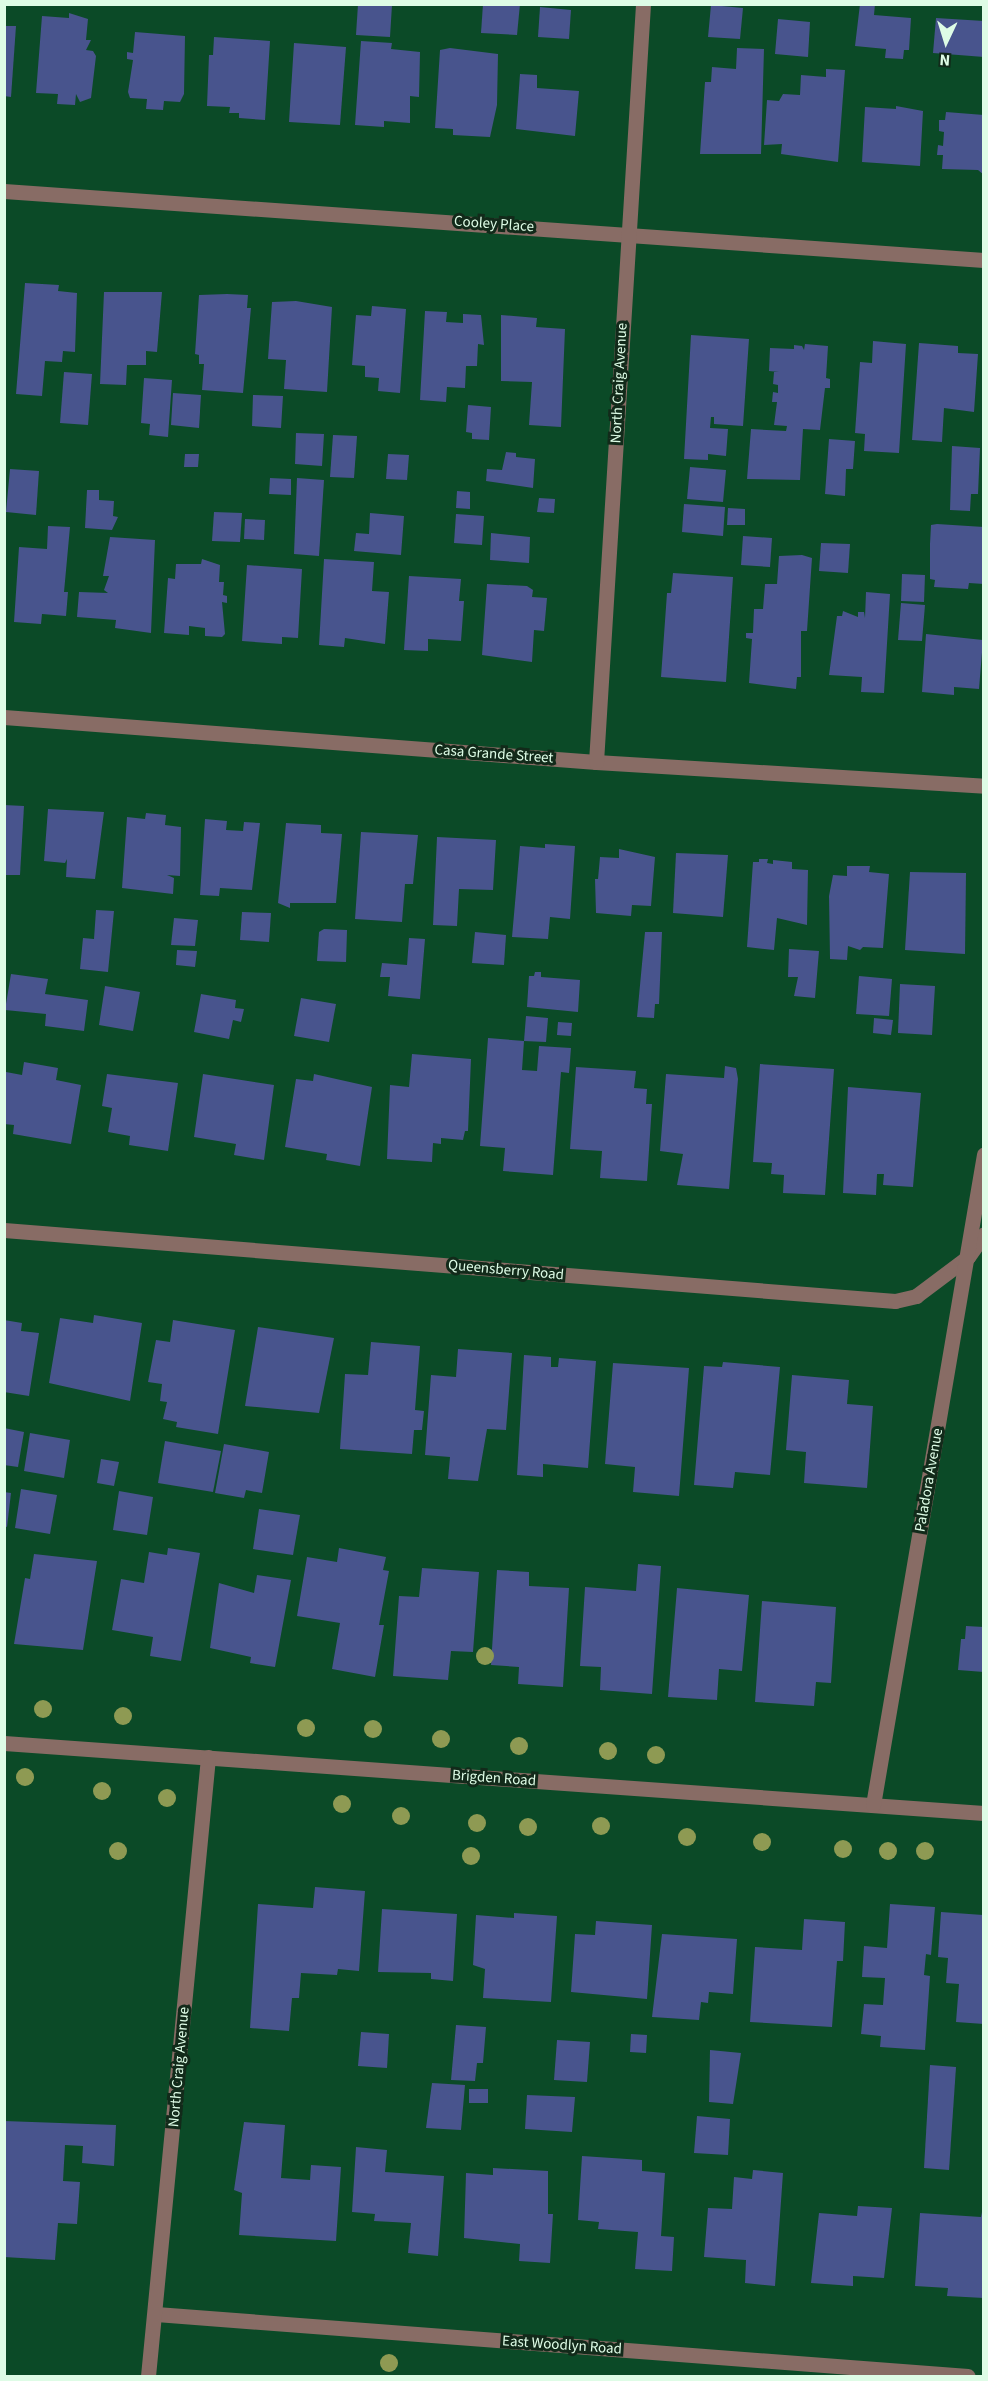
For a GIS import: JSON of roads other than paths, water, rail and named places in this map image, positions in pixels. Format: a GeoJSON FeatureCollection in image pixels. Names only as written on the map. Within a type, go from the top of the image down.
{"type":"FeatureCollection","features":[{"type":"Feature","properties":{"kind":"street","name":"North Craig Avenue"},"geometry":{"type":"LineString","coordinates":[[596,762],[643,4]]}},
{"type":"Feature","properties":{"kind":"street","name":"Cooley Place"},"geometry":{"type":"LineString","coordinates":[[4,191],[628,233],[984,260]]}},
{"type":"Feature","properties":{"kind":"street","name":"Casa Grande Street"},"geometry":{"type":"LineString","coordinates":[[4,717],[596,762],[984,786]]}},
{"type":"Feature","properties":{"kind":"street","name":"Paladora Avenue"},"geometry":{"type":"LineString","coordinates":[[873,1805],[984,1154]]}},
{"type":"Feature","properties":{"kind":"street","name":"Queensberry Road"},"geometry":{"type":"LineString","coordinates":[[4,1230],[895,1301],[915,1296],[968,1257],[984,1234]]}},
{"type":"Feature","properties":{"kind":"street","name":"Brigden Road"},"geometry":{"type":"LineString","coordinates":[[4,1743],[984,1814]]}},
{"type":"Feature","properties":{"kind":"street","name":"North Craig Avenue"},"geometry":{"type":"LineString","coordinates":[[148,2376],[156,2314],[208,1757]]}},
{"type":"Feature","properties":{"kind":"street","name":"East Woodlyn Road"},"geometry":{"type":"LineString","coordinates":[[156,2314],[968,2376]]}}]}
